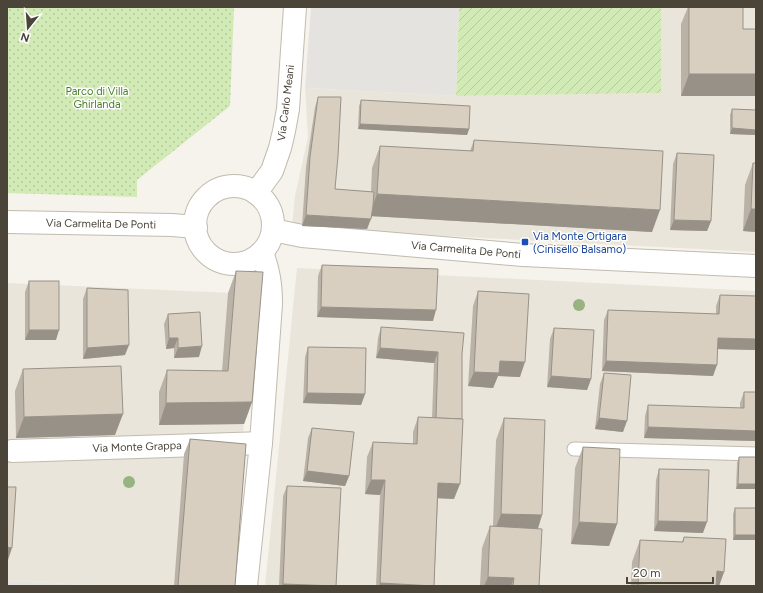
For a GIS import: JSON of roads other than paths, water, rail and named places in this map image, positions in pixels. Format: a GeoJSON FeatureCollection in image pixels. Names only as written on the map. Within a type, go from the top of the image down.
{"type":"FeatureCollection","features":[{"type":"Feature","properties":{"kind":"street","name":"Via Carlo Meani"},"geometry":{"type":"LineString","coordinates":[[256,193],[272,170],[284,131],[288,109],[295,7]]}},
{"type":"Feature","properties":{"kind":"street"},"geometry":{"type":"LineString","coordinates":[[235,187],[256,193],[263,200],[272,217],[273,230],[270,242],[262,252],[249,261],[234,264],[218,261],[206,252],[197,238],[195,216],[201,204],[210,194],[222,188],[235,187]]}},
{"type":"Feature","properties":{"kind":"street","name":"Via Carmelita De Ponti"},"geometry":{"type":"LineString","coordinates":[[7,222],[172,225],[196,227]]}},
{"type":"Feature","properties":{"kind":"street","name":"Via Carmelita De Ponti"},"geometry":{"type":"LineString","coordinates":[[273,230],[302,236],[523,255],[756,266]]}},
{"type":"Feature","properties":{"kind":"street"},"geometry":{"type":"LineString","coordinates":[[246,586],[262,443],[271,304],[271,284],[262,252]]}},
{"type":"Feature","properties":{"kind":"street","name":"Via Monte Grappa"},"geometry":{"type":"LineString","coordinates":[[12,451],[262,443]]}},
{"type":"Feature","properties":{"kind":"lane"},"geometry":{"type":"LineString","coordinates":[[574,449],[756,454]]}},
{"type":"Feature","properties":{"kind":"place","name":"Via Monte Ortigara (Cinisello Balsamo)"},"geometry":{"type":"Point","coordinates":[525,242]}},
{"type":"Feature","properties":{"kind":"park label","name":"Parco di Villa Ghirlanda"},"geometry":{"type":"Point","coordinates":[97,97]}}]}
